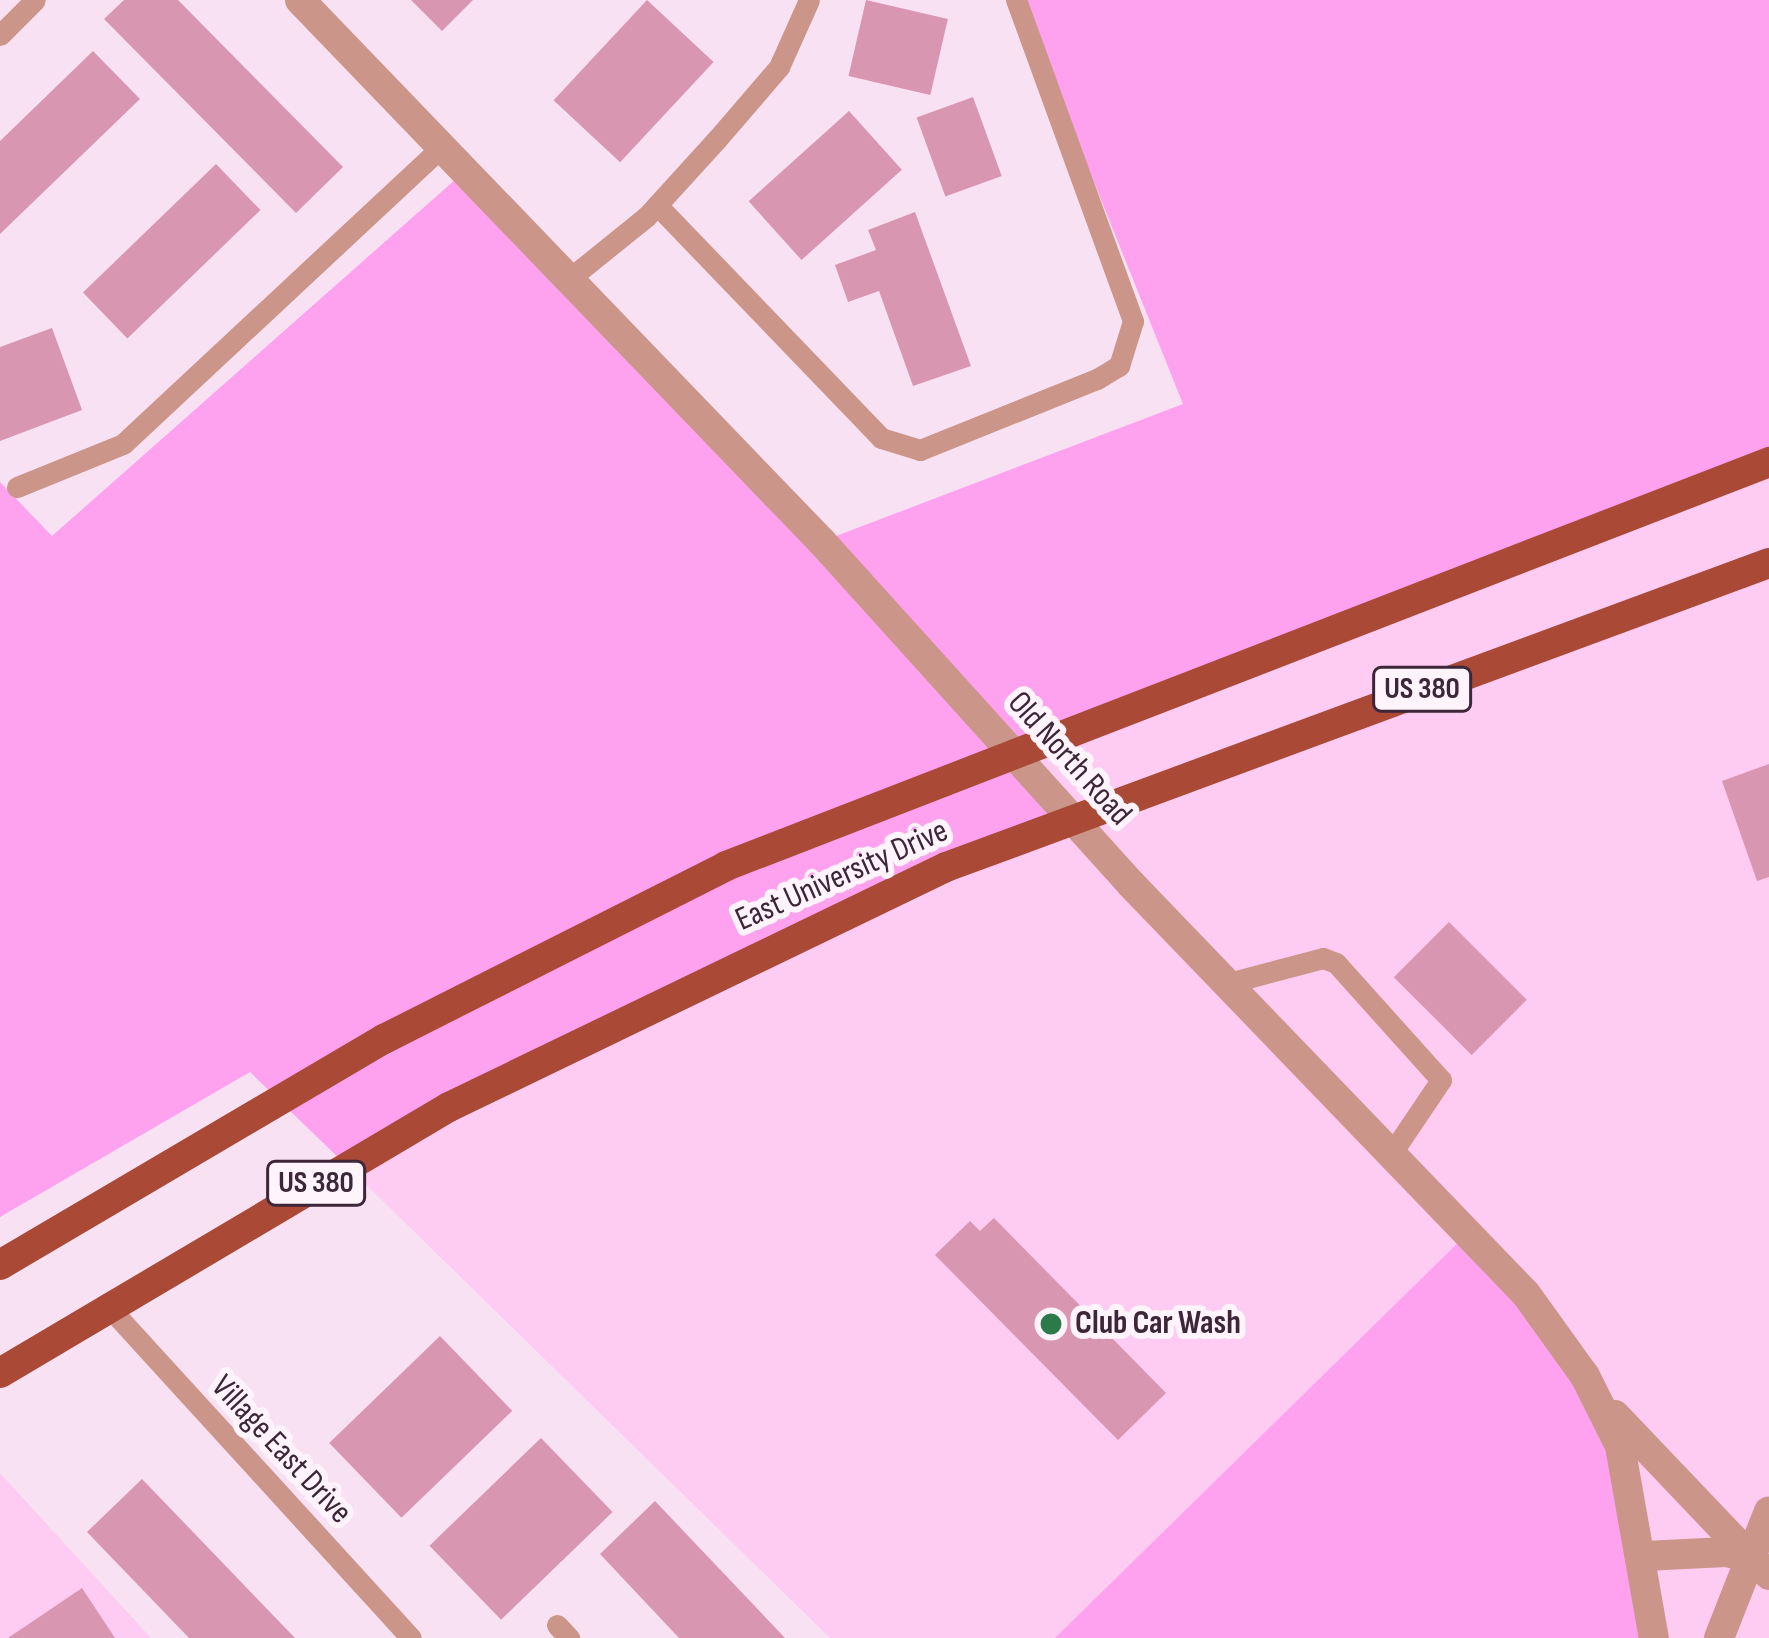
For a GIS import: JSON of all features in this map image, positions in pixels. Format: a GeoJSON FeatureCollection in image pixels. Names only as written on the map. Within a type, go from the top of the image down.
{"type":"FeatureCollection","features":[{"type":"Feature","properties":{"kind":"main road","name":"East University Drive"},"geometry":{"type":"LineString","coordinates":[[0,1265],[242,1120],[528,964],[726,866],[1769,462]]}},
{"type":"Feature","properties":{"kind":"main road","name":"East University Drive"},"geometry":{"type":"LineString","coordinates":[[0,1373],[106,1304],[469,1097],[735,964],[1076,817],[1769,563]]}},
{"type":"Feature","properties":{"kind":"street","name":"Old North Road"},"geometry":{"type":"LineString","coordinates":[[300,0],[1526,1294],[1585,1376],[1620,1447],[1645,1556],[1654,1638]]}},
{"type":"Feature","properties":{"kind":"street"},"geometry":{"type":"LineString","coordinates":[[1585,1376],[1760,1567]]}},
{"type":"Feature","properties":{"kind":"street"},"geometry":{"type":"LineString","coordinates":[[1720,1638],[1760,1567],[1769,1511]]}},
{"type":"Feature","properties":{"kind":"street"},"geometry":{"type":"LineString","coordinates":[[1645,1556],[1712,1551],[1760,1567]]}},
{"type":"Feature","properties":{"kind":"lane"},"geometry":{"type":"LineString","coordinates":[[0,34],[35,0]]}},
{"type":"Feature","properties":{"kind":"lane"},"geometry":{"type":"LineString","coordinates":[[569,279],[657,205],[778,67],[809,0]]}},
{"type":"Feature","properties":{"kind":"lane"},"geometry":{"type":"LineString","coordinates":[[657,205],[880,437],[920,450],[1096,380],[1119,366],[1133,321],[1016,0]]}},
{"type":"Feature","properties":{"kind":"lane"},"geometry":{"type":"LineString","coordinates":[[16,487],[123,444],[442,147]]}},
{"type":"Feature","properties":{"kind":"lane"},"geometry":{"type":"LineString","coordinates":[[1229,983],[1322,958],[1336,963],[1441,1080],[1391,1154]]}},
{"type":"Feature","properties":{"kind":"lane","name":"Village East Drive"},"geometry":{"type":"LineString","coordinates":[[106,1304],[411,1638]]}},
{"type":"Feature","properties":{"kind":"shaded area"},"geometry":{"type":"Polygon","coordinates":[[[1021,0],[1769,0],[1769,462],[1015,750],[1076,817],[347,1166],[250,1072],[0,1217],[0,482],[52,536],[465,171],[823,541],[1183,404],[1021,0]]]}},
{"type":"Feature","properties":{"kind":"shaded area"},"geometry":{"type":"Polygon","coordinates":[[[1769,462],[1769,1638],[1654,1638],[1467,1235],[1055,1638],[830,1638],[347,1166],[1014,751],[1769,462]]]}},
{"type":"Feature","properties":{"kind":"shaded area"},"geometry":{"type":"Polygon","coordinates":[[[1467,1234],[1610,1421],[1654,1638],[1055,1638],[1467,1234]]]}},
{"type":"Feature","properties":{"kind":"shaded area"},"geometry":{"type":"Polygon","coordinates":[[[0,1473],[151,1638],[0,1638],[0,1473]]]}},
{"type":"Feature","properties":{"kind":"building"},"geometry":{"type":"Polygon","coordinates":[[[124,0],[178,0],[343,167],[296,213],[104,19],[124,0]]]}},
{"type":"Feature","properties":{"kind":"building"},"geometry":{"type":"Polygon","coordinates":[[[411,0],[473,0],[442,31],[411,0]]]}},
{"type":"Feature","properties":{"kind":"building"},"geometry":{"type":"Polygon","coordinates":[[[647,0],[714,62],[620,162],[554,100],[647,0]]]}},
{"type":"Feature","properties":{"kind":"building"},"geometry":{"type":"Polygon","coordinates":[[[866,0],[948,19],[930,95],[848,76],[866,0]]]}},
{"type":"Feature","properties":{"kind":"building"},"geometry":{"type":"Polygon","coordinates":[[[93,51],[140,99],[0,234],[0,141],[93,51]]]}},
{"type":"Feature","properties":{"kind":"building"},"geometry":{"type":"Polygon","coordinates":[[[973,97],[1002,176],[945,196],[917,118],[973,97]]]}},
{"type":"Feature","properties":{"kind":"building"},"geometry":{"type":"Polygon","coordinates":[[[849,111],[902,170],[802,260],[749,201],[849,111]]]}},
{"type":"Feature","properties":{"kind":"building"},"geometry":{"type":"Polygon","coordinates":[[[216,164],[260,210],[127,339],[83,293],[216,164]]]}},
{"type":"Feature","properties":{"kind":"building"},"geometry":{"type":"Polygon","coordinates":[[[915,212],[971,366],[913,386],[879,291],[848,302],[835,265],[876,250],[868,230],[915,212]]]}},
{"type":"Feature","properties":{"kind":"building"},"geometry":{"type":"Polygon","coordinates":[[[52,328],[82,410],[0,441],[0,347],[52,328]]]}},
{"type":"Feature","properties":{"kind":"building"},"geometry":{"type":"Polygon","coordinates":[[[1769,764],[1769,877],[1757,881],[1722,781],[1769,764]]]}},
{"type":"Feature","properties":{"kind":"building"},"geometry":{"type":"Polygon","coordinates":[[[1449,922],[1527,1000],[1472,1055],[1394,977],[1449,922]]]}},
{"type":"Feature","properties":{"kind":"building","name":"Club Car Wash"},"geometry":{"type":"Polygon","coordinates":[[[994,1218],[1166,1393],[1118,1440],[935,1255],[970,1221],[980,1231],[994,1218]]]}},
{"type":"Feature","properties":{"kind":"building"},"geometry":{"type":"Polygon","coordinates":[[[440,1336],[512,1411],[401,1518],[329,1443],[440,1336]]]}},
{"type":"Feature","properties":{"kind":"building"},"geometry":{"type":"Polygon","coordinates":[[[541,1438],[613,1512],[501,1620],[430,1546],[541,1438]]]}},
{"type":"Feature","properties":{"kind":"building"},"geometry":{"type":"Polygon","coordinates":[[[142,1479],[295,1638],[189,1638],[87,1532],[142,1479]]]}},
{"type":"Feature","properties":{"kind":"building"},"geometry":{"type":"Polygon","coordinates":[[[655,1501],[785,1638],[679,1638],[600,1554],[655,1501]]]}},
{"type":"Feature","properties":{"kind":"building"},"geometry":{"type":"Polygon","coordinates":[[[82,1588],[115,1638],[8,1638],[82,1588]]]}},
{"type":"Feature","properties":{"kind":"place","name":"Club Car Wash"},"geometry":{"type":"Point","coordinates":[1051,1324]}}]}
